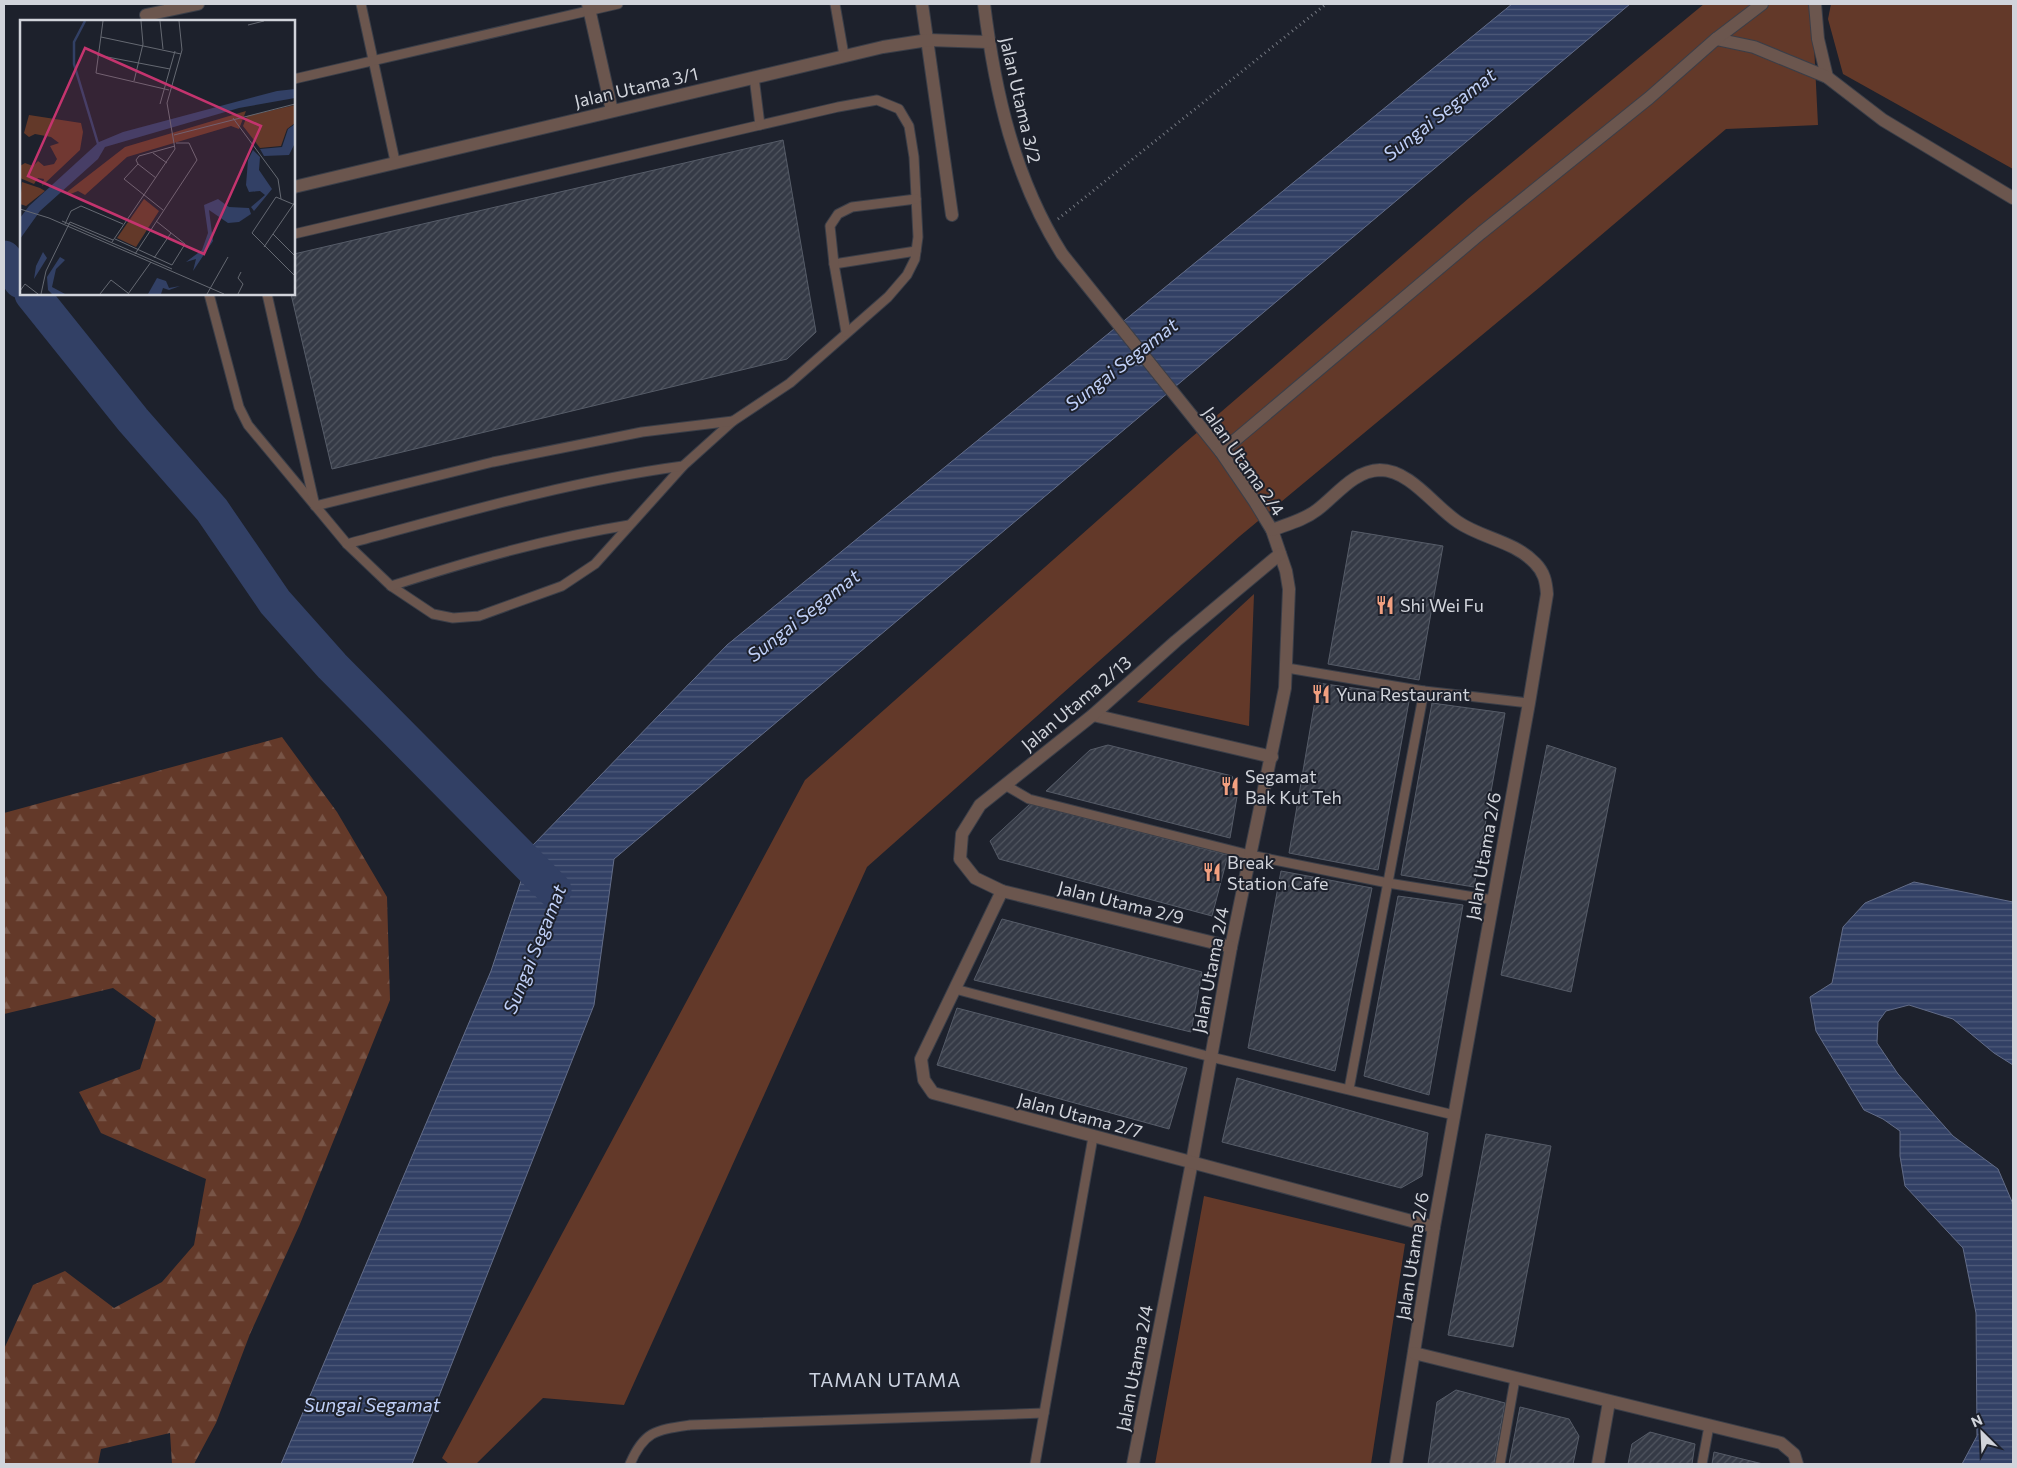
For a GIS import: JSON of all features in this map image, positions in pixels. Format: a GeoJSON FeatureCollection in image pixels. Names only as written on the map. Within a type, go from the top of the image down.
{"type":"FeatureCollection","features":[{"type":"Feature","properties":{"kind":"street"},"geometry":{"type":"LineString","coordinates":[[145,13],[198,4]]}},
{"type":"Feature","properties":{"kind":"street"},"geometry":{"type":"LineString","coordinates":[[922,4],[952,215]]}},
{"type":"Feature","properties":{"kind":"street","name":"Jalan Utama 3/2"},"geometry":{"type":"LineString","coordinates":[[984,4],[988,42],[1008,135],[1022,177],[1046,228],[1062,254]]}},
{"type":"Feature","properties":{"kind":"street"},"geometry":{"type":"LineString","coordinates":[[1221,452],[1481,233],[1650,98],[1716,39],[1762,4]]}},
{"type":"Feature","properties":{"kind":"street"},"geometry":{"type":"LineString","coordinates":[[1816,4],[1818,39],[1827,77]]}},
{"type":"Feature","properties":{"kind":"street"},"geometry":{"type":"LineString","coordinates":[[589,7],[612,111]]}},
{"type":"Feature","properties":{"kind":"street"},"geometry":{"type":"LineString","coordinates":[[1716,39],[1754,47],[1827,77],[1883,120],[2013,198]]}},
{"type":"Feature","properties":{"kind":"street","name":"Jalan Utama 3/1"},"geometry":{"type":"LineString","coordinates":[[295,186],[844,55],[928,40],[988,42]]}},
{"type":"Feature","properties":{"kind":"street","name":"Jalan Utama 2/4"},"geometry":{"type":"LineString","coordinates":[[1062,254],[1221,452],[1272,530],[1289,589],[1286,668],[1272,757],[1231,947],[1212,1057],[1133,1464]]}},
{"type":"Feature","properties":{"kind":"street","name":"Jalan Utama 2/6"},"geometry":{"type":"LineString","coordinates":[[1272,530],[1299,521],[1317,510],[1338,490],[1361,475],[1380,470],[1399,473],[1460,524],[1505,543],[1534,562],[1545,576],[1547,594],[1529,703],[1434,1227],[1396,1464]]}},
{"type":"Feature","properties":{"kind":"street","name":"Jalan Utama 2/13"},"geometry":{"type":"LineString","coordinates":[[1002,891],[975,878],[960,858],[962,834],[980,805],[1093,715],[1176,641],[1280,554]]}},
{"type":"Feature","properties":{"kind":"street"},"geometry":{"type":"LineString","coordinates":[[1093,715],[1272,757]]}},
{"type":"Feature","properties":{"kind":"street","name":"Jalan Utama 2/9"},"geometry":{"type":"LineString","coordinates":[[1002,891],[1231,947]]}},
{"type":"Feature","properties":{"kind":"street","name":"Jalan Utama 2/7"},"geometry":{"type":"LineString","coordinates":[[1002,891],[921,1060],[924,1080],[933,1093],[1434,1227]]}},
{"type":"Feature","properties":{"kind":"street"},"geometry":{"type":"LineString","coordinates":[[1414,1353],[1781,1443],[1794,1454],[1797,1464]]}},
{"type":"Feature","properties":{"kind":"street"},"geometry":{"type":"LineString","coordinates":[[1598,1464],[1609,1402]]}},
{"type":"Feature","properties":{"kind":"lane"},"geometry":{"type":"LineString","coordinates":[[361,4],[395,161]]}},
{"type":"Feature","properties":{"kind":"lane"},"geometry":{"type":"LineString","coordinates":[[295,79],[589,7],[618,4]]}},
{"type":"Feature","properties":{"kind":"lane"},"geometry":{"type":"LineString","coordinates":[[835,4],[844,55]]}},
{"type":"Feature","properties":{"kind":"lane"},"geometry":{"type":"LineString","coordinates":[[754,77],[760,125]]}},
{"type":"Feature","properties":{"kind":"lane"},"geometry":{"type":"LineString","coordinates":[[209,295],[239,407],[248,425],[315,506],[347,544],[391,586],[433,614],[453,618],[479,616],[562,586],[596,564],[683,466],[733,421],[790,383],[888,297],[907,275],[916,251],[918,237],[914,156],[909,126],[898,109],[877,100],[838,107],[295,234]]}},
{"type":"Feature","properties":{"kind":"lane"},"geometry":{"type":"LineString","coordinates":[[846,332],[834,264],[830,226],[838,214],[852,207],[916,199]]}},
{"type":"Feature","properties":{"kind":"lane"},"geometry":{"type":"LineString","coordinates":[[834,264],[916,251]]}},
{"type":"Feature","properties":{"kind":"lane"},"geometry":{"type":"LineString","coordinates":[[268,295],[315,506]]}},
{"type":"Feature","properties":{"kind":"lane"},"geometry":{"type":"LineString","coordinates":[[315,506],[493,462],[642,432],[733,421]]}},
{"type":"Feature","properties":{"kind":"lane"},"geometry":{"type":"LineString","coordinates":[[347,544],[632,472],[683,466]]}},
{"type":"Feature","properties":{"kind":"lane"},"geometry":{"type":"LineString","coordinates":[[391,586],[466,562],[581,533],[629,526]]}},
{"type":"Feature","properties":{"kind":"lane"},"geometry":{"type":"LineString","coordinates":[[1286,668],[1424,691],[1529,703]]}},
{"type":"Feature","properties":{"kind":"lane"},"geometry":{"type":"LineString","coordinates":[[1349,1090],[1424,691]]}},
{"type":"Feature","properties":{"kind":"lane"},"geometry":{"type":"LineString","coordinates":[[1005,785],[1029,798],[1250,855],[1388,883],[1493,900]]}},
{"type":"Feature","properties":{"kind":"lane"},"geometry":{"type":"LineString","coordinates":[[955,988],[1212,1057],[1454,1114]]}},
{"type":"Feature","properties":{"kind":"lane"},"geometry":{"type":"LineString","coordinates":[[1034,1464],[1093,1137]]}},
{"type":"Feature","properties":{"kind":"lane"},"geometry":{"type":"LineString","coordinates":[[1500,1464],[1515,1379]]}},
{"type":"Feature","properties":{"kind":"lane"},"geometry":{"type":"LineString","coordinates":[[630,1464],[638,1446],[657,1430],[690,1425],[1044,1412]]}},
{"type":"Feature","properties":{"kind":"lane"},"geometry":{"type":"LineString","coordinates":[[1702,1464],[1709,1426]]}},
{"type":"Feature","properties":{"kind":"path"},"geometry":{"type":"LineString","coordinates":[[1046,228],[1326,4]]}},
{"type":"Feature","properties":{"kind":"green space"},"geometry":{"type":"Polygon","coordinates":[[[1704,4],[1812,4],[1818,125],[1726,129],[1540,287],[1240,536],[867,867],[624,1405],[543,1398],[476,1464],[449,1464],[442,1458],[805,780],[1178,449],[1469,198],[1704,4]]]}},
{"type":"Feature","properties":{"kind":"green space"},"geometry":{"type":"Polygon","coordinates":[[[1831,4],[2013,4],[2013,169],[1843,74],[1828,19],[1831,4]]]}},
{"type":"Feature","properties":{"kind":"green space"},"geometry":{"type":"Polygon","coordinates":[[[1254,594],[1249,726],[1137,702],[1254,594]]]}},
{"type":"Feature","properties":{"kind":"green space"},"geometry":{"type":"Polygon","coordinates":[[[282,737],[337,812],[387,897],[390,1000],[300,1224],[250,1334],[216,1423],[194,1464],[172,1464],[170,1433],[101,1449],[98,1464],[4,1464],[4,1349],[33,1285],[65,1271],[114,1308],[162,1282],[194,1245],[206,1179],[101,1133],[79,1092],[140,1069],[156,1019],[113,988],[4,1014],[4,813],[282,737]]]}},
{"type":"Feature","properties":{"kind":"green space"},"geometry":{"type":"Polygon","coordinates":[[[1204,1196],[1405,1244],[1371,1464],[1155,1464],[1204,1196]]]}},
{"type":"Feature","properties":{"kind":"water","name":"Sungai Segamat"},"geometry":{"type":"Polygon","coordinates":[[[1512,4],[1630,4],[614,859],[594,1005],[412,1464],[281,1464],[491,971],[533,845],[727,645],[1512,4]]]}},
{"type":"Feature","properties":{"kind":"water"},"geometry":{"type":"Polygon","coordinates":[[[1914,882],[2013,902],[2013,1065],[1994,1053],[1953,1019],[1909,1005],[1886,1011],[1878,1022],[1877,1043],[1898,1074],[1953,1136],[1998,1169],[2013,1204],[2013,1464],[1962,1464],[1977,1436],[1976,1313],[1963,1248],[1905,1186],[1900,1156],[1900,1131],[1883,1119],[1864,1110],[1816,1031],[1810,997],[1832,983],[1843,927],[1865,903],[1914,882]]]}},
{"type":"Feature","properties":{"kind":"building"},"geometry":{"type":"Polygon","coordinates":[[[783,140],[816,332],[787,359],[332,469],[291,295],[295,295],[295,254],[783,140]]]}},
{"type":"Feature","properties":{"kind":"building","name":"Shi Wei Fu"},"geometry":{"type":"Polygon","coordinates":[[[1352,531],[1443,546],[1419,680],[1328,664],[1352,531]]]}},
{"type":"Feature","properties":{"kind":"building"},"geometry":{"type":"Polygon","coordinates":[[[1318,683],[1410,696],[1378,870],[1289,853],[1318,683]]]}},
{"type":"Feature","properties":{"kind":"building"},"geometry":{"type":"Polygon","coordinates":[[[1432,703],[1505,713],[1474,887],[1401,875],[1432,703]]]}},
{"type":"Feature","properties":{"kind":"building"},"geometry":{"type":"Polygon","coordinates":[[[1108,745],[1232,776],[1238,791],[1230,838],[1046,791],[1090,750],[1108,745]]]}},
{"type":"Feature","properties":{"kind":"building"},"geometry":{"type":"Polygon","coordinates":[[[1547,745],[1616,768],[1571,992],[1501,975],[1547,745]]]}},
{"type":"Feature","properties":{"kind":"building"},"geometry":{"type":"Polygon","coordinates":[[[1030,804],[1228,855],[1212,916],[999,859],[990,841],[1030,804]]]}},
{"type":"Feature","properties":{"kind":"building"},"geometry":{"type":"Polygon","coordinates":[[[1281,871],[1372,888],[1335,1071],[1248,1048],[1281,871]]]}},
{"type":"Feature","properties":{"kind":"building"},"geometry":{"type":"Polygon","coordinates":[[[1398,896],[1463,905],[1429,1095],[1364,1076],[1398,896]]]}},
{"type":"Feature","properties":{"kind":"building"},"geometry":{"type":"Polygon","coordinates":[[[1002,919],[1202,972],[1191,1032],[974,980],[1002,919]]]}},
{"type":"Feature","properties":{"kind":"building"},"geometry":{"type":"Polygon","coordinates":[[[957,1008],[1187,1068],[1169,1129],[937,1065],[957,1008]]]}},
{"type":"Feature","properties":{"kind":"building"},"geometry":{"type":"Polygon","coordinates":[[[1237,1078],[1428,1133],[1422,1176],[1401,1188],[1222,1142],[1237,1078]]]}},
{"type":"Feature","properties":{"kind":"building"},"geometry":{"type":"Polygon","coordinates":[[[1486,1134],[1551,1146],[1513,1347],[1448,1335],[1486,1134]]]}},
{"type":"Feature","properties":{"kind":"building"},"geometry":{"type":"Polygon","coordinates":[[[1456,1390],[1505,1403],[1494,1464],[1428,1464],[1437,1402],[1456,1390]]]}},
{"type":"Feature","properties":{"kind":"building"},"geometry":{"type":"Polygon","coordinates":[[[1520,1407],[1569,1419],[1579,1436],[1573,1464],[1509,1464],[1520,1407]]]}},
{"type":"Feature","properties":{"kind":"building"},"geometry":{"type":"Polygon","coordinates":[[[1650,1432],[1695,1444],[1692,1464],[1628,1464],[1632,1444],[1650,1432]]]}},
{"type":"Feature","properties":{"kind":"building"},"geometry":{"type":"Polygon","coordinates":[[[1714,1452],[1763,1464],[1712,1464],[1714,1452]]]}},
{"type":"Feature","properties":{"kind":"waterway"},"geometry":{"type":"LineString","coordinates":[[4,258],[20,280]]}},
{"type":"Feature","properties":{"kind":"waterway"},"geometry":{"type":"LineString","coordinates":[[33,295],[133,420],[212,510],[275,602],[332,666],[554,890]]}},
{"type":"Feature","properties":{"kind":"place","name":"Shi Wei Fu"},"geometry":{"type":"Point","coordinates":[1385,605]}},
{"type":"Feature","properties":{"kind":"place","name":"Yuna Restaurant"},"geometry":{"type":"Point","coordinates":[1321,694]}},
{"type":"Feature","properties":{"kind":"place","name":"Segamat Bak Kut Teh"},"geometry":{"type":"Point","coordinates":[1230,786]}},
{"type":"Feature","properties":{"kind":"place","name":"Break Station Cafe"},"geometry":{"type":"Point","coordinates":[1212,872]}},
{"type":"Feature","properties":{"kind":"district","name":"TAMAN UTAMA"},"geometry":{"type":"Point","coordinates":[885,1379]}}]}
